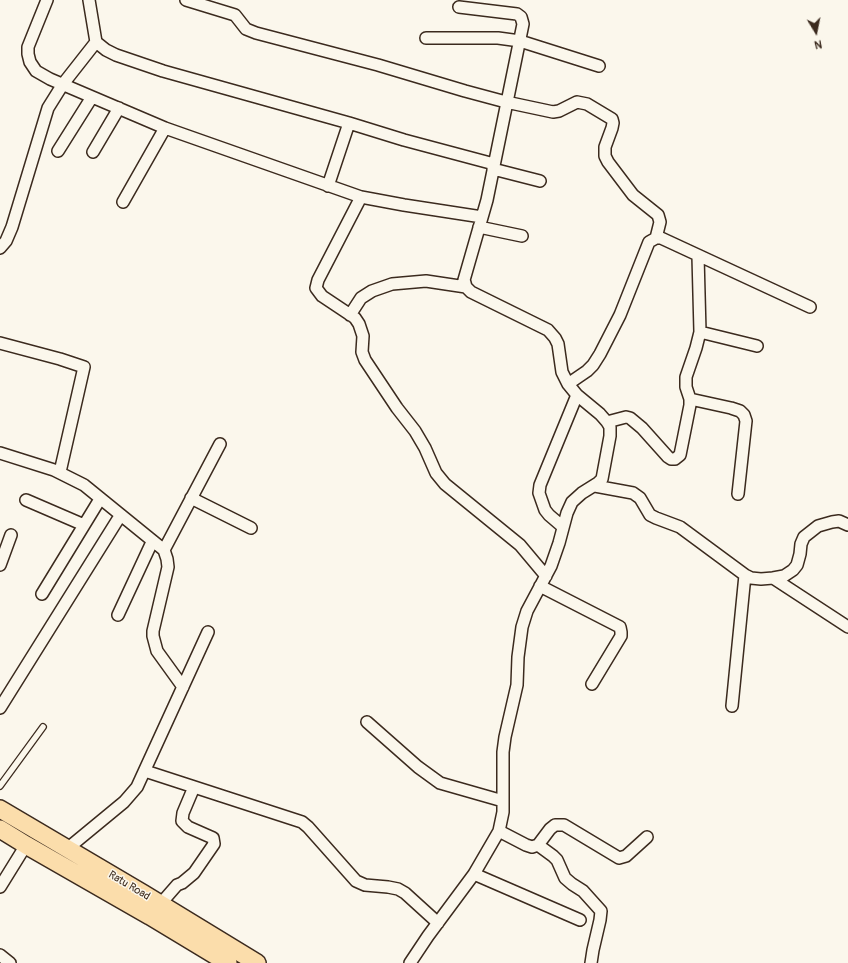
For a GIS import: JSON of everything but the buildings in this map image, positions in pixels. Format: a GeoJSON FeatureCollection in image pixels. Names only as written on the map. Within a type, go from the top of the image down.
{"type":"FeatureCollection","features":[{"type":"Feature","properties":{"kind":"main road","name":"Ratu Road"},"geometry":{"type":"LineString","coordinates":[[0,809],[67,849],[228,963]]}},
{"type":"Feature","properties":{"kind":"main road","name":"Ratu Road"},"geometry":{"type":"LineString","coordinates":[[0,829],[26,845],[257,963]]}},
{"type":"Feature","properties":{"kind":"street"},"geometry":{"type":"LineString","coordinates":[[47,0],[28,47],[28,54],[30,62],[36,71],[50,79],[165,128],[361,197],[481,222],[522,236]]}},
{"type":"Feature","properties":{"kind":"street"},"geometry":{"type":"LineString","coordinates":[[88,0],[96,42],[111,52],[141,64],[349,123],[540,181]]}},
{"type":"Feature","properties":{"kind":"street"},"geometry":{"type":"LineString","coordinates":[[186,0],[235,15],[246,29],[250,31],[378,65],[506,102],[553,112],[559,111],[573,103],[580,101],[587,104],[612,119],[613,123],[605,147],[605,156],[633,195],[658,215],[660,222],[656,238]]}},
{"type":"Feature","properties":{"kind":"street"},"geometry":{"type":"LineString","coordinates":[[410,963],[474,874],[499,830],[503,812],[504,737],[517,685],[518,657],[522,627],[527,611],[551,566],[567,513],[576,497],[595,486],[602,479],[610,436],[610,427],[607,422],[600,414],[577,395],[568,384],[562,372],[558,344],[548,330],[471,292],[466,287],[464,280],[481,222],[494,167],[523,20],[517,14],[459,7]]}},
{"type":"Feature","properties":{"kind":"street"},"geometry":{"type":"LineString","coordinates":[[426,38],[498,38],[520,41],[599,66]]}},
{"type":"Feature","properties":{"kind":"street"},"geometry":{"type":"LineString","coordinates":[[0,248],[6,241],[12,227],[48,108],[63,84],[96,42]]}},
{"type":"Feature","properties":{"kind":"street"},"geometry":{"type":"LineString","coordinates":[[58,151],[92,97]]}},
{"type":"Feature","properties":{"kind":"street"},"geometry":{"type":"LineString","coordinates":[[93,152],[119,108]]}},
{"type":"Feature","properties":{"kind":"street"},"geometry":{"type":"LineString","coordinates":[[328,186],[349,123]]}},
{"type":"Feature","properties":{"kind":"street"},"geometry":{"type":"LineString","coordinates":[[123,202],[165,128]]}},
{"type":"Feature","properties":{"kind":"street"},"geometry":{"type":"LineString","coordinates":[[361,197],[316,284],[318,291],[322,296],[350,315],[359,324],[362,330],[362,352],[365,360],[397,408],[415,431],[436,473],[445,484],[520,545],[546,576]]}},
{"type":"Feature","properties":{"kind":"street"},"geometry":{"type":"LineString","coordinates":[[568,384],[587,371],[600,354],[620,315],[649,242],[656,238],[661,238],[810,307]]}},
{"type":"Feature","properties":{"kind":"street"},"geometry":{"type":"LineString","coordinates":[[607,422],[626,417],[630,418],[642,428],[664,454],[672,459],[675,459],[680,455],[690,399],[686,387],[686,377],[700,332],[698,256]]}},
{"type":"Feature","properties":{"kind":"street"},"geometry":{"type":"LineString","coordinates":[[350,315],[361,298],[372,291],[392,284],[426,281],[466,287]]}},
{"type":"Feature","properties":{"kind":"street"},"geometry":{"type":"LineString","coordinates":[[700,332],[757,346]]}},
{"type":"Feature","properties":{"kind":"street"},"geometry":{"type":"LineString","coordinates":[[0,343],[84,367],[60,472]]}},
{"type":"Feature","properties":{"kind":"street"},"geometry":{"type":"LineString","coordinates":[[562,527],[545,510],[539,493],[540,485],[577,395]]}},
{"type":"Feature","properties":{"kind":"street"},"geometry":{"type":"LineString","coordinates":[[690,399],[731,408],[740,411],[744,415],[746,421],[738,494]]}},
{"type":"Feature","properties":{"kind":"street"},"geometry":{"type":"LineString","coordinates":[[164,550],[220,444]]}},
{"type":"Feature","properties":{"kind":"street"},"geometry":{"type":"LineString","coordinates":[[0,453],[47,467],[84,485],[120,516],[164,550],[168,567],[153,636],[157,651],[183,687]]}},
{"type":"Feature","properties":{"kind":"street"},"geometry":{"type":"LineString","coordinates":[[595,486],[633,493],[640,498],[650,515],[680,527],[751,578],[761,579],[784,576],[793,570],[797,565],[801,544],[804,537],[810,531],[818,526],[832,522],[839,521],[848,525]]}},
{"type":"Feature","properties":{"kind":"street"},"geometry":{"type":"LineString","coordinates":[[192,498],[251,528]]}},
{"type":"Feature","properties":{"kind":"street"},"geometry":{"type":"LineString","coordinates":[[42,594],[100,499]]}},
{"type":"Feature","properties":{"kind":"street"},"geometry":{"type":"LineString","coordinates":[[26,500],[84,525]]}},
{"type":"Feature","properties":{"kind":"street"},"geometry":{"type":"LineString","coordinates":[[0,708],[120,516]]}},
{"type":"Feature","properties":{"kind":"street"},"geometry":{"type":"LineString","coordinates":[[0,565],[11,535]]}},
{"type":"Feature","properties":{"kind":"street"},"geometry":{"type":"LineString","coordinates":[[118,615],[152,542]]}},
{"type":"Feature","properties":{"kind":"street"},"geometry":{"type":"LineString","coordinates":[[732,706],[745,575]]}},
{"type":"Feature","properties":{"kind":"street"},"geometry":{"type":"LineString","coordinates":[[773,578],[848,627]]}},
{"type":"Feature","properties":{"kind":"street"},"geometry":{"type":"LineString","coordinates":[[540,586],[620,627],[621,636],[592,684]]}},
{"type":"Feature","properties":{"kind":"street"},"geometry":{"type":"LineString","coordinates":[[67,849],[124,802],[137,787],[208,632]]}},
{"type":"Feature","properties":{"kind":"street"},"geometry":{"type":"LineString","coordinates":[[367,722],[440,783],[503,801]]}},
{"type":"Feature","properties":{"kind":"street"},"geometry":{"type":"LineString","coordinates":[[145,771],[302,822],[356,881],[364,885],[398,889],[438,923]]}},
{"type":"Feature","properties":{"kind":"street"},"geometry":{"type":"LineString","coordinates":[[155,910],[177,885],[182,883],[194,873],[214,844],[213,838],[188,827],[182,821],[183,814],[194,787]]}},
{"type":"Feature","properties":{"kind":"street"},"geometry":{"type":"LineString","coordinates":[[538,846],[550,829],[555,825],[560,824],[619,858],[626,856],[648,837]]}},
{"type":"Feature","properties":{"kind":"street"},"geometry":{"type":"LineString","coordinates":[[499,830],[526,845],[532,847],[538,846],[553,856],[565,878],[583,891],[601,911],[591,963]]}},
{"type":"Feature","properties":{"kind":"street"},"geometry":{"type":"LineString","coordinates":[[0,887],[26,845]]}},
{"type":"Feature","properties":{"kind":"street"},"geometry":{"type":"LineString","coordinates":[[474,874],[580,920]]}},
{"type":"Feature","properties":{"kind":"street"},"geometry":{"type":"LineString","coordinates":[[0,955],[10,963]]}},
{"type":"Feature","properties":{"kind":"lane"},"geometry":{"type":"LineString","coordinates":[[0,786],[43,727]]}}]}
